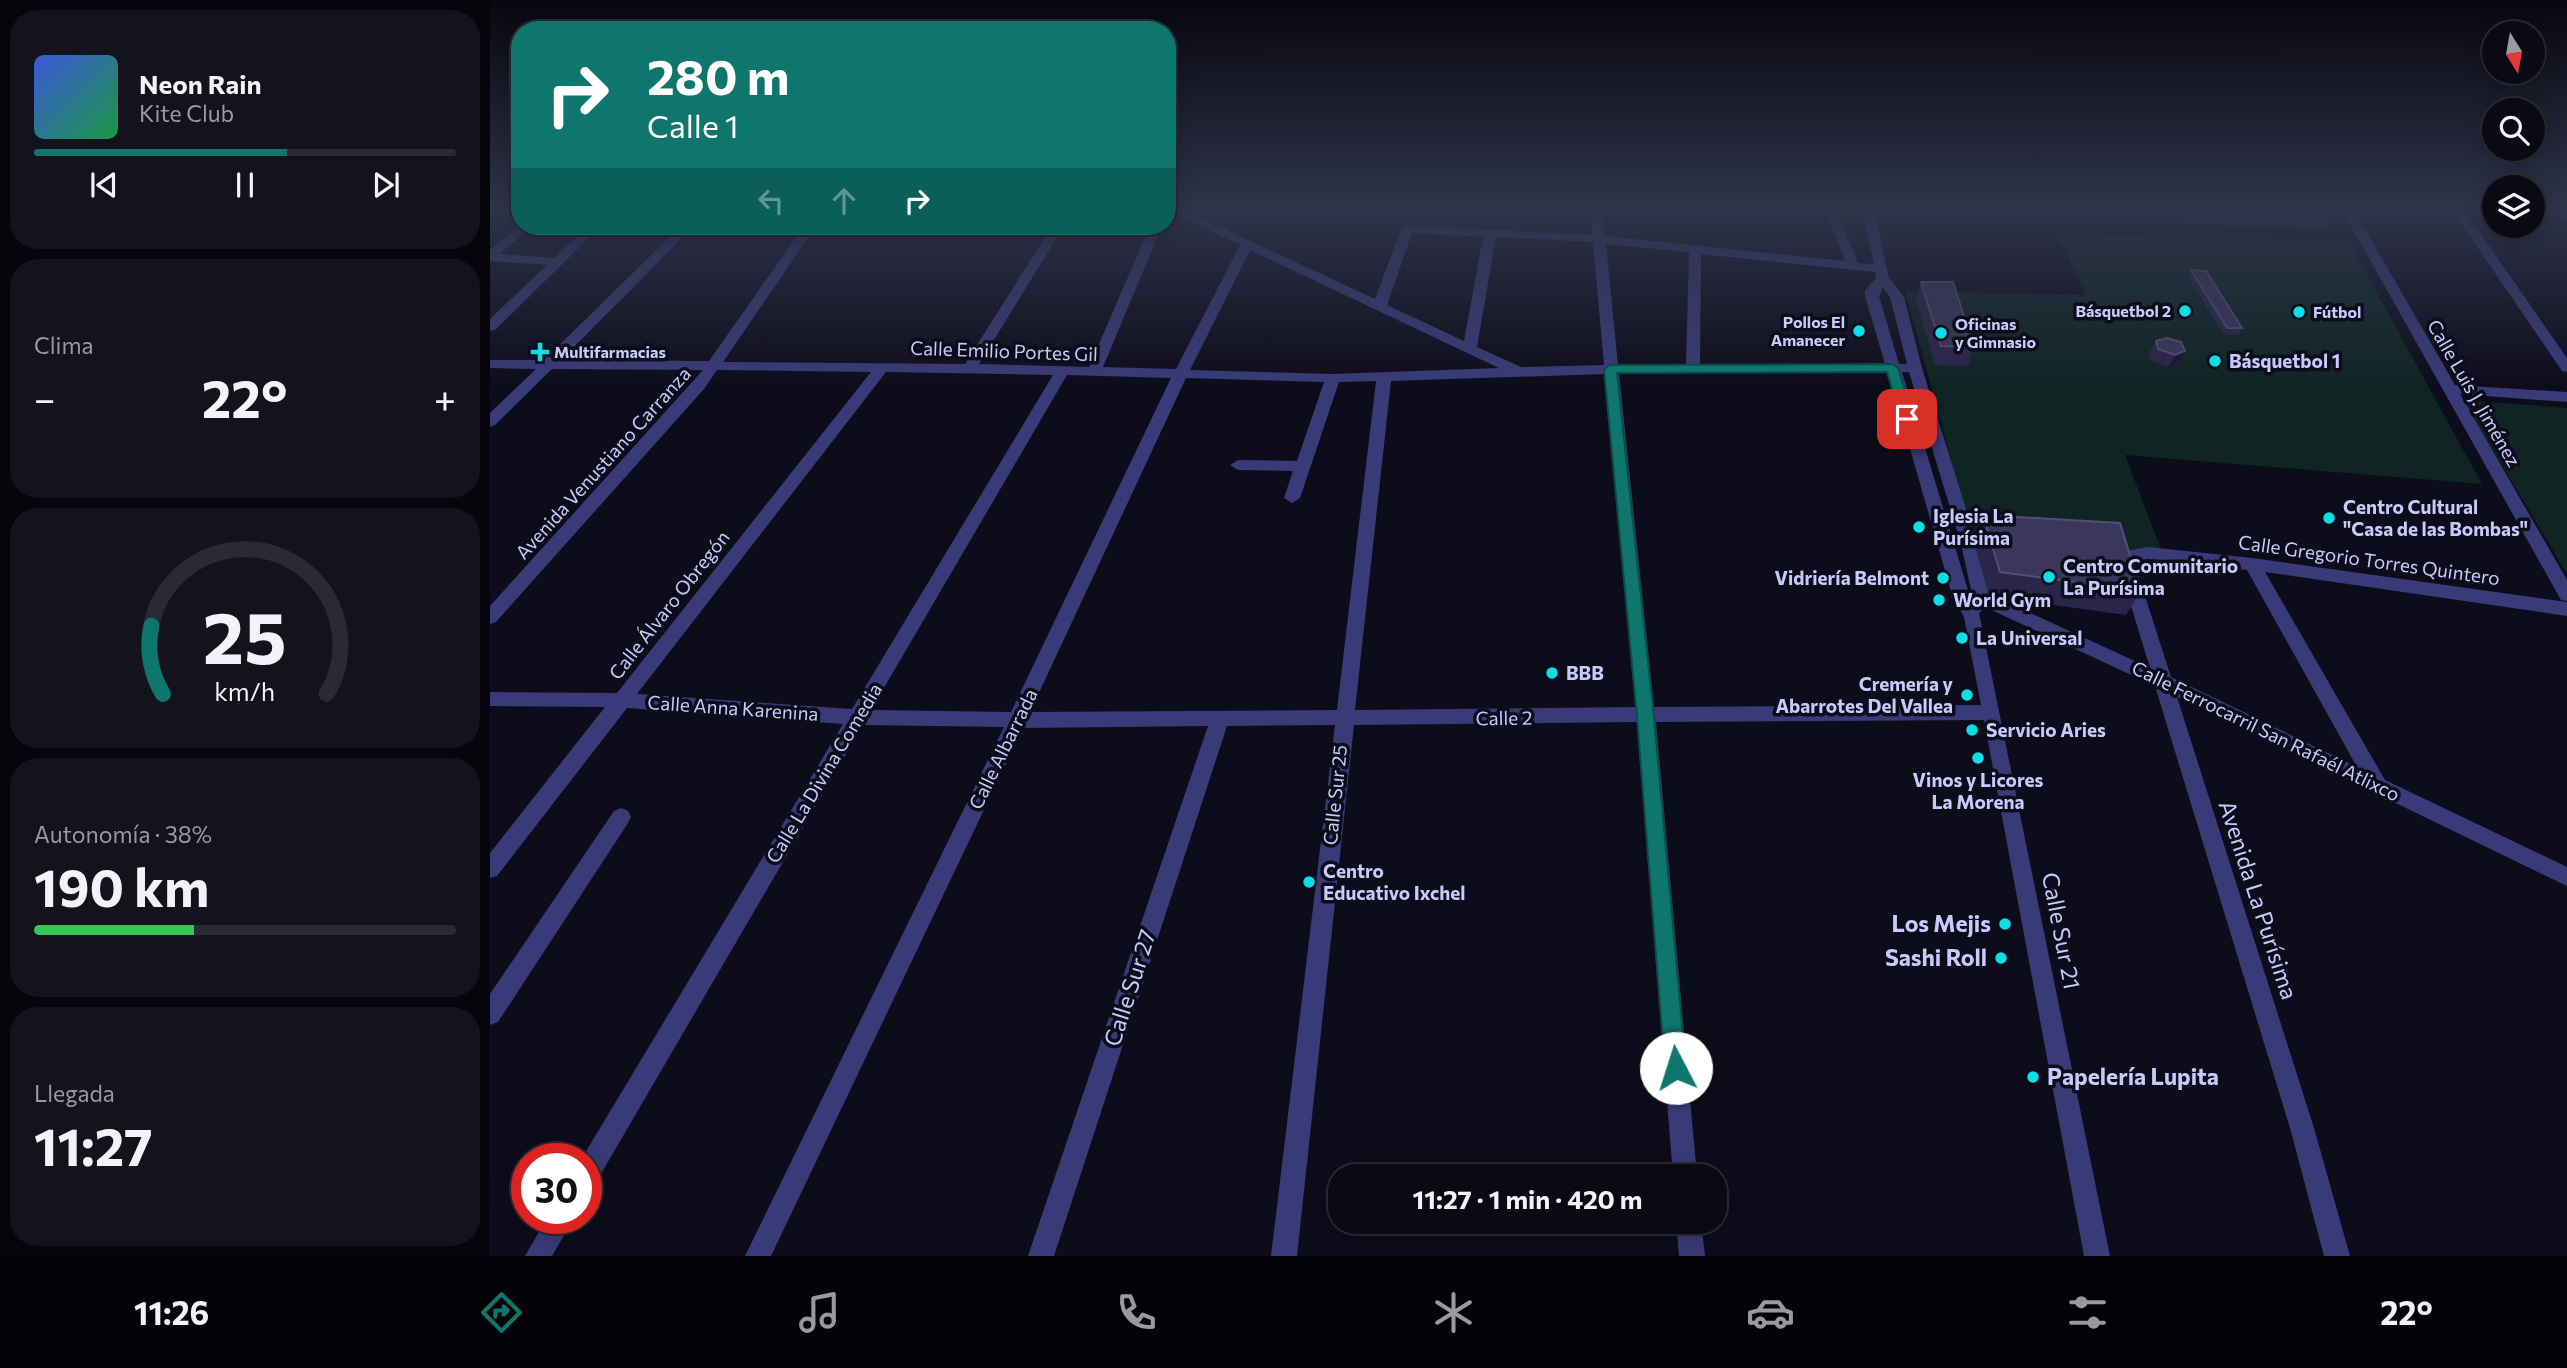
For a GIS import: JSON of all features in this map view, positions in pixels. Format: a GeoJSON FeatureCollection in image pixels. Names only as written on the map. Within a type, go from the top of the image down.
{"type":"FeatureCollection","features":[{"type":"Feature","properties":{"kind":"street"},"geometry":{"type":"LineString","coordinates":[[490,327],[549,269]]}},
{"type":"Feature","properties":{"kind":"street"},"geometry":{"type":"LineString","coordinates":[[490,422],[646,269]]}},
{"type":"Feature","properties":{"kind":"street","name":"Avenida Venustiano Carranza"},"geometry":{"type":"LineString","coordinates":[[490,617],[699,386],[781,269]]}},
{"type":"Feature","properties":{"kind":"street"},"geometry":{"type":"LineString","coordinates":[[969,368],[1031,269]]}},
{"type":"Feature","properties":{"kind":"street"},"geometry":{"type":"LineString","coordinates":[[1094,372],[1138,269]]}},
{"type":"Feature","properties":{"kind":"street","name":"Calle Albarrada"},"geometry":{"type":"LineString","coordinates":[[758,1256],[1180,375],[1234,269]]}},
{"type":"Feature","properties":{"kind":"street"},"geometry":{"type":"LineString","coordinates":[[1304,269],[1470,346],[1517,371]]}},
{"type":"Feature","properties":{"kind":"street"},"geometry":{"type":"LineString","coordinates":[[1380,305],[1393,269]]}},
{"type":"Feature","properties":{"kind":"street"},"geometry":{"type":"LineString","coordinates":[[1470,346],[1484,269]]}},
{"type":"Feature","properties":{"kind":"street"},"geometry":{"type":"LineString","coordinates":[[1601,269],[1646,717],[1684,1164]]}},
{"type":"Feature","properties":{"kind":"street"},"geometry":{"type":"LineString","coordinates":[[1693,369],[1695,269]]}},
{"type":"Feature","properties":{"kind":"street"},"geometry":{"type":"LineString","coordinates":[[1857,269],[1882,274]]}},
{"type":"Feature","properties":{"kind":"street"},"geometry":{"type":"LineString","coordinates":[[1881,269],[1882,274],[1871,296],[1892,368]]}},
{"type":"Feature","properties":{"kind":"street","name":"Calle Luis J. Jiménez"},"geometry":{"type":"LineString","coordinates":[[2382,269],[2567,595]]}},
{"type":"Feature","properties":{"kind":"street"},"geometry":{"type":"LineString","coordinates":[[2498,269],[2567,368]]}},
{"type":"Feature","properties":{"kind":"street","name":"Calle Sur 21"},"geometry":{"type":"LineString","coordinates":[[1882,274],[1897,297],[1915,368],[1969,544],[1991,712],[2098,1256]]}},
{"type":"Feature","properties":{"kind":"street","name":"Calle Emilio Portes Gil"},"geometry":{"type":"LineString","coordinates":[[490,364],[969,368],[1333,378],[1610,369],[1915,368]]}},
{"type":"Feature","properties":{"kind":"street","name":"Calle Álvaro Obregón"},"geometry":{"type":"LineString","coordinates":[[490,869],[882,367]]}},
{"type":"Feature","properties":{"kind":"street","name":"Calle Ferrocarril San Rafaél Atlixco"},"geometry":{"type":"LineString","coordinates":[[1892,368],[1961,595],[1977,607],[2161,681],[2567,877]]}},
{"type":"Feature","properties":{"kind":"street","name":"Calle La Divina Comedia"},"geometry":{"type":"LineString","coordinates":[[602,1148],[1062,371]]}},
{"type":"Feature","properties":{"kind":"street","name":"Calle Sur 25"},"geometry":{"type":"LineString","coordinates":[[1284,1256],[1384,376]]}},
{"type":"Feature","properties":{"kind":"street"},"geometry":{"type":"LineString","coordinates":[[1292,498],[1333,378]]}},
{"type":"Feature","properties":{"kind":"street"},"geometry":{"type":"LineString","coordinates":[[2451,389],[2567,397]]}},
{"type":"Feature","properties":{"kind":"street"},"geometry":{"type":"LineString","coordinates":[[1238,465],[1304,466]]}},
{"type":"Feature","properties":{"kind":"street","name":"Calle Gregorio Torres Quintero"},"geometry":{"type":"LineString","coordinates":[[2125,560],[2132,555],[2148,552],[2252,564],[2567,609]]}},
{"type":"Feature","properties":{"kind":"street","name":"Avenida La Purísima"},"geometry":{"type":"LineString","coordinates":[[2125,560],[2302,1128],[2337,1256]]}},
{"type":"Feature","properties":{"kind":"street"},"geometry":{"type":"LineString","coordinates":[[2252,564],[2376,784]]}},
{"type":"Feature","properties":{"kind":"street","name":"Calle Anna Karenina"},"geometry":{"type":"LineString","coordinates":[[490,699],[621,700],[858,717],[1017,720]]}},
{"type":"Feature","properties":{"kind":"street","name":"Calle 2"},"geometry":{"type":"LineString","coordinates":[[1017,720],[1219,721],[1991,712]]}},
{"type":"Feature","properties":{"kind":"street","name":"Calle Sur 27"},"geometry":{"type":"LineString","coordinates":[[1041,1256],[1219,721]]}},
{"type":"Feature","properties":{"kind":"street"},"geometry":{"type":"LineString","coordinates":[[490,1014],[621,817]]}},
{"type":"Feature","properties":{"kind":"street"},"geometry":{"type":"LineString","coordinates":[[538,1256],[551,1234]]}},
{"type":"Feature","properties":{"kind":"street"},"geometry":{"type":"LineString","coordinates":[[1690,1234],[1692,1256]]}},
{"type":"Feature","properties":{"kind":"green space"},"geometry":{"type":"Polygon","coordinates":[[[2073,269],[2364,269],[2482,484],[2125,455],[2162,552],[1973,540],[1905,291],[2086,295],[2073,269]]]}},
{"type":"Feature","properties":{"kind":"green space"},"geometry":{"type":"Polygon","coordinates":[[[2463,400],[2567,408],[2567,574],[2463,400]]]}},
{"type":"Feature","properties":{"kind":"building"},"geometry":{"type":"Polygon","coordinates":[[[2191,270],[2206,271],[2242,328],[2227,328],[2191,270]]]}},
{"type":"Feature","properties":{"kind":"building"},"geometry":{"type":"Polygon","coordinates":[[[1921,282],[1953,282],[1974,347],[1941,346],[1921,282]]]}},
{"type":"Feature","properties":{"kind":"building"},"geometry":{"type":"Polygon","coordinates":[[[2167,338],[2181,342],[2185,351],[2175,355],[2158,349],[2156,341],[2167,338]]]}},
{"type":"Feature","properties":{"kind":"building"},"geometry":{"type":"Polygon","coordinates":[[[1983,515],[2120,523],[2141,591],[2000,572],[1983,515]]]}},
{"type":"Feature","properties":{"kind":"place","name":"Básquetbol 2"},"geometry":{"type":"Point","coordinates":[2185,311]}},
{"type":"Feature","properties":{"kind":"place","name":"Fútbol"},"geometry":{"type":"Point","coordinates":[2299,312]}},
{"type":"Feature","properties":{"kind":"place","name":"Pollos El Amanecer"},"geometry":{"type":"Point","coordinates":[1859,331]}},
{"type":"Feature","properties":{"kind":"place","name":"Oficinas y Gimnasio"},"geometry":{"type":"Point","coordinates":[1941,333]}},
{"type":"Feature","properties":{"kind":"place","name":"Multifarmacias"},"geometry":{"type":"Point","coordinates":[540,352]}},
{"type":"Feature","properties":{"kind":"place","name":"Básquetbol 1"},"geometry":{"type":"Point","coordinates":[2215,361]}},
{"type":"Feature","properties":{"kind":"place","name":"Centro Cultural \"Casa de las Bombas\""},"geometry":{"type":"Point","coordinates":[2329,518]}},
{"type":"Feature","properties":{"kind":"place","name":"Iglesia La Purísima"},"geometry":{"type":"Point","coordinates":[1919,527]}},
{"type":"Feature","properties":{"kind":"place","name":"Centro Comunitario La Purísima"},"geometry":{"type":"Point","coordinates":[2049,577]}},
{"type":"Feature","properties":{"kind":"place","name":"Vidriería Belmont"},"geometry":{"type":"Point","coordinates":[1943,578]}},
{"type":"Feature","properties":{"kind":"place","name":"World Gym"},"geometry":{"type":"Point","coordinates":[1939,600]}},
{"type":"Feature","properties":{"kind":"place","name":"La Universal"},"geometry":{"type":"Point","coordinates":[1962,638]}},
{"type":"Feature","properties":{"kind":"place","name":"BBB"},"geometry":{"type":"Point","coordinates":[1552,673]}},
{"type":"Feature","properties":{"kind":"place","name":"Cremería y Abarrotes Del Vallea"},"geometry":{"type":"Point","coordinates":[1967,695]}},
{"type":"Feature","properties":{"kind":"place","name":"Servicio Aries"},"geometry":{"type":"Point","coordinates":[1972,730]}},
{"type":"Feature","properties":{"kind":"place","name":"Vinos y Licores La Morena"},"geometry":{"type":"Point","coordinates":[1978,758]}},
{"type":"Feature","properties":{"kind":"place","name":"Centro Educativo Ixchel"},"geometry":{"type":"Point","coordinates":[1309,882]}},
{"type":"Feature","properties":{"kind":"place","name":"Los Mejis"},"geometry":{"type":"Point","coordinates":[2005,924]}},
{"type":"Feature","properties":{"kind":"place","name":"Sashi Roll"},"geometry":{"type":"Point","coordinates":[2001,958]}},
{"type":"Feature","properties":{"kind":"place","name":"Papelería Lupita"},"geometry":{"type":"Point","coordinates":[2033,1077]}},
{"type":"Feature","properties":{"kind":"route"},"geometry":{"type":"LineString","coordinates":[[1676,1068],[1646,717],[1610,369],[1892,368],[1907,419]]}}]}
